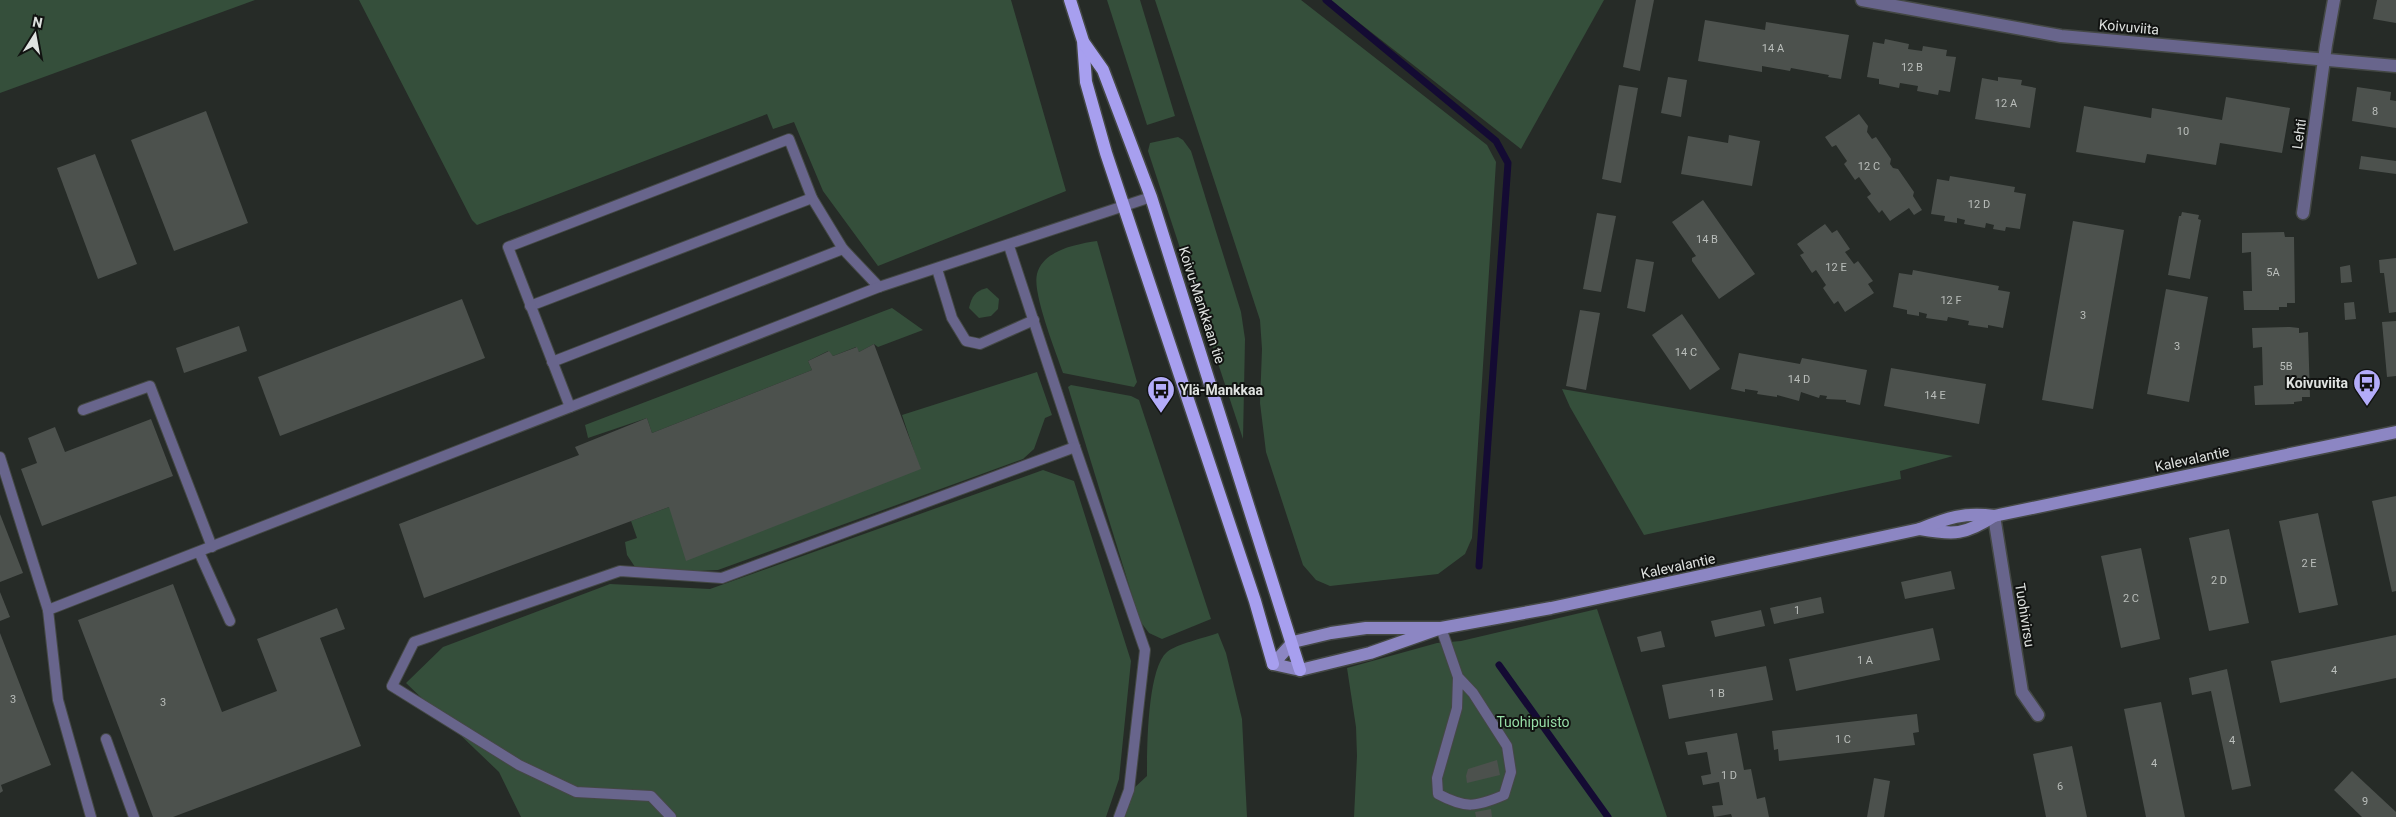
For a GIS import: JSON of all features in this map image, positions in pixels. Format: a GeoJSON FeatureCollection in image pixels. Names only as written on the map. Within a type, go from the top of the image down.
{"type":"FeatureCollection","features":[{"type":"Feature","properties":{"kind":"main road","name":"Koivu-Mankkaan tie"},"geometry":{"type":"LineString","coordinates":[[1070,0],[1083,42],[1086,82],[1123,207],[1255,601],[1273,664]]}},
{"type":"Feature","properties":{"kind":"main road","name":"Koivu-Mankkaan tie"},"geometry":{"type":"LineString","coordinates":[[1083,42],[1103,70],[1133,144],[1293,642],[1300,670]]}},
{"type":"Feature","properties":{"kind":"main road","name":"Kalevalantie"},"geometry":{"type":"LineString","coordinates":[[1273,664],[1300,670],[1370,653],[1441,628],[1570,604],[1920,529],[1945,518],[1972,513],[1994,516],[2396,432]]}},
{"type":"Feature","properties":{"kind":"main road","name":"Kalevalantie"},"geometry":{"type":"LineString","coordinates":[[1293,642],[1366,628],[1441,628]]}},
{"type":"Feature","properties":{"kind":"main road"},"geometry":{"type":"LineString","coordinates":[[1273,664],[1293,642]]}},
{"type":"Feature","properties":{"kind":"street","name":"Koivuviita"},"geometry":{"type":"LineString","coordinates":[[1862,0],[2061,36],[2396,66]]}},
{"type":"Feature","properties":{"kind":"street","name":"Lehti"},"geometry":{"type":"LineString","coordinates":[[2303,213],[2334,0]]}},
{"type":"Feature","properties":{"kind":"street","name":"Tuohivirsu"},"geometry":{"type":"LineString","coordinates":[[1994,516],[2022,692],[2038,715]]}},
{"type":"Feature","properties":{"kind":"lane"},"geometry":{"type":"LineString","coordinates":[[570,407],[508,247],[789,139],[812,198],[843,249],[879,287]]}},
{"type":"Feature","properties":{"kind":"lane"},"geometry":{"type":"LineString","coordinates":[[48,610],[879,287],[1010,246],[1151,197]]}},
{"type":"Feature","properties":{"kind":"lane"},"geometry":{"type":"LineString","coordinates":[[530,306],[812,198]]}},
{"type":"Feature","properties":{"kind":"lane"},"geometry":{"type":"LineString","coordinates":[[1010,246],[1075,447],[1145,650],[1129,790],[1119,817]]}},
{"type":"Feature","properties":{"kind":"lane"},"geometry":{"type":"LineString","coordinates":[[552,362],[843,249]]}},
{"type":"Feature","properties":{"kind":"lane"},"geometry":{"type":"LineString","coordinates":[[936,269],[952,318],[966,341],[980,344],[1034,320]]}},
{"type":"Feature","properties":{"kind":"lane"},"geometry":{"type":"LineString","coordinates":[[83,410],[150,386],[212,547]]}},
{"type":"Feature","properties":{"kind":"lane"},"geometry":{"type":"LineString","coordinates":[[671,817],[651,796],[576,792],[519,765],[392,686],[414,642],[620,571],[722,578],[1075,447]]}},
{"type":"Feature","properties":{"kind":"lane"},"geometry":{"type":"LineString","coordinates":[[0,457],[48,610],[58,700],[91,817]]}},
{"type":"Feature","properties":{"kind":"lane"},"geometry":{"type":"LineString","coordinates":[[199,552],[230,621]]}},
{"type":"Feature","properties":{"kind":"lane"},"geometry":{"type":"LineString","coordinates":[[1441,628],[1458,677],[1457,708],[1438,778],[1438,794],[1462,806],[1486,803],[1504,795],[1511,772],[1507,746],[1472,693],[1458,677]]}},
{"type":"Feature","properties":{"kind":"lane"},"geometry":{"type":"LineString","coordinates":[[106,738],[134,817]]}},
{"type":"Feature","properties":{"kind":"green space"},"geometry":{"type":"Polygon","coordinates":[[[0,0],[255,0],[0,93],[0,0]]]}},
{"type":"Feature","properties":{"kind":"green space"},"geometry":{"type":"Polygon","coordinates":[[[359,0],[1011,0],[1066,191],[878,266],[823,191],[794,122],[773,129],[767,114],[477,225],[472,220],[359,0]]]}},
{"type":"Feature","properties":{"kind":"green space"},"geometry":{"type":"Polygon","coordinates":[[[1107,0],[1140,0],[1175,116],[1147,125],[1107,0]]]}},
{"type":"Feature","properties":{"kind":"green space"},"geometry":{"type":"Polygon","coordinates":[[[1155,0],[1301,0],[1487,145],[1496,162],[1472,538],[1465,554],[1438,574],[1330,586],[1316,580],[1303,565],[1266,452],[1260,403],[1262,349],[1260,320],[1155,0]]]}},
{"type":"Feature","properties":{"kind":"green space"},"geometry":{"type":"Polygon","coordinates":[[[1330,0],[1604,0],[1521,149],[1330,0]]]}},
{"type":"Feature","properties":{"kind":"green space"},"geometry":{"type":"Polygon","coordinates":[[[1178,137],[1183,140],[1191,151],[1241,312],[1245,339],[1243,439],[1148,151],[1150,143],[1178,137]]]}},
{"type":"Feature","properties":{"kind":"green space"},"geometry":{"type":"Polygon","coordinates":[[[1097,241],[1137,382],[1134,387],[1063,373],[1041,308],[1036,283],[1040,266],[1053,254],[1071,246],[1097,241]]]}},
{"type":"Feature","properties":{"kind":"green space"},"geometry":{"type":"Polygon","coordinates":[[[987,288],[999,299],[998,309],[991,316],[979,318],[969,308],[971,300],[980,291],[987,288]]]}},
{"type":"Feature","properties":{"kind":"green space"},"geometry":{"type":"Polygon","coordinates":[[[892,308],[923,330],[878,347],[874,344],[859,352],[856,347],[833,356],[828,351],[808,361],[812,370],[652,433],[647,418],[588,438],[585,425],[892,308]]]}},
{"type":"Feature","properties":{"kind":"green space"},"geometry":{"type":"Polygon","coordinates":[[[1037,372],[1052,415],[1045,418],[1034,449],[1023,459],[718,570],[678,572],[635,567],[627,555],[625,542],[637,538],[631,521],[669,507],[920,469],[902,415],[1037,372]]]}},
{"type":"Feature","properties":{"kind":"green space"},"geometry":{"type":"Polygon","coordinates":[[[1071,385],[1131,396],[1139,400],[1211,619],[1162,639],[1149,633],[1140,621],[1068,387],[1071,385]]]}},
{"type":"Feature","properties":{"kind":"green space"},"geometry":{"type":"Polygon","coordinates":[[[1562,389],[1953,456],[1900,471],[1901,479],[1644,535],[1570,407],[1562,389]]]}},
{"type":"Feature","properties":{"kind":"green space"},"geometry":{"type":"Polygon","coordinates":[[[1043,470],[1074,481],[1131,661],[1119,779],[1106,817],[521,817],[499,772],[406,683],[443,647],[610,584],[710,589],[1043,470]]]}},
{"type":"Feature","properties":{"kind":"green space","name":"Tuohipuisto"},"geometry":{"type":"Polygon","coordinates":[[[1597,609],[1667,817],[1354,817],[1357,756],[1356,727],[1347,668],[1437,643],[1461,641],[1597,609]]]}},
{"type":"Feature","properties":{"kind":"green space"},"geometry":{"type":"Polygon","coordinates":[[[1218,633],[1226,653],[1242,719],[1247,817],[1125,817],[1133,789],[1147,776],[1147,748],[1152,692],[1160,661],[1171,649],[1218,633]]]}},
{"type":"Feature","properties":{"kind":"building"},"geometry":{"type":"Polygon","coordinates":[[[1636,0],[1654,0],[1640,71],[1623,67],[1636,0]]]}},
{"type":"Feature","properties":{"kind":"building"},"geometry":{"type":"Polygon","coordinates":[[[2377,0],[2396,0],[2396,23],[2373,19],[2377,0]]]}},
{"type":"Feature","properties":{"kind":"building"},"geometry":{"type":"Polygon","coordinates":[[[1705,20],[1765,30],[1766,22],[1849,35],[1841,79],[1791,68],[1790,71],[1762,66],[1762,72],[1698,61],[1705,20]]]}},
{"type":"Feature","properties":{"kind":"building"},"geometry":{"type":"Polygon","coordinates":[[[1885,39],[1909,44],[1908,49],[1922,51],[1923,46],[1947,50],[1946,56],[1956,57],[1950,92],[1939,90],[1938,95],[1917,91],[1918,86],[1900,83],[1899,88],[1879,84],[1879,79],[1867,77],[1873,42],[1884,44],[1885,39]]]}},
{"type":"Feature","properties":{"kind":"building"},"geometry":{"type":"Polygon","coordinates":[[[1668,77],[1687,80],[1681,117],[1661,113],[1668,77]]]}},
{"type":"Feature","properties":{"kind":"building"},"geometry":{"type":"Polygon","coordinates":[[[1998,77],[2022,80],[2021,85],[2036,88],[2030,128],[1975,119],[1982,78],[1998,81],[1998,77]]]}},
{"type":"Feature","properties":{"kind":"building"},"geometry":{"type":"Polygon","coordinates":[[[1619,85],[1638,88],[1621,183],[1602,179],[1619,85]]]}},
{"type":"Feature","properties":{"kind":"building"},"geometry":{"type":"Polygon","coordinates":[[[2357,87],[2391,92],[2390,100],[2396,101],[2396,128],[2352,121],[2357,87]]]}},
{"type":"Feature","properties":{"kind":"building"},"geometry":{"type":"Polygon","coordinates":[[[2226,97],[2290,108],[2282,153],[2220,143],[2216,165],[2147,154],[2145,163],[2076,152],[2084,106],[2151,118],[2152,108],[2222,120],[2226,97]]]}},
{"type":"Feature","properties":{"kind":"building"},"geometry":{"type":"Polygon","coordinates":[[[206,111],[248,223],[174,251],[131,140],[206,111]]]}},
{"type":"Feature","properties":{"kind":"building"},"geometry":{"type":"Polygon","coordinates":[[[1859,114],[1868,126],[1867,132],[1872,139],[1876,137],[1891,159],[1890,164],[1893,168],[1898,169],[1914,192],[1913,196],[1922,210],[1914,215],[1909,208],[1890,221],[1882,210],[1879,213],[1867,197],[1871,194],[1859,177],[1855,180],[1844,164],[1847,161],[1836,145],[1832,147],[1825,137],[1859,114]]]}},
{"type":"Feature","properties":{"kind":"building"},"geometry":{"type":"Polygon","coordinates":[[[1729,135],[1760,141],[1752,186],[1681,174],[1688,136],[1728,143],[1729,135]]]}},
{"type":"Feature","properties":{"kind":"building"},"geometry":{"type":"Polygon","coordinates":[[[95,154],[137,264],[98,279],[57,168],[95,154]]]}},
{"type":"Feature","properties":{"kind":"building"},"geometry":{"type":"Polygon","coordinates":[[[2361,156],[2396,161],[2396,174],[2359,169],[2361,156]]]}},
{"type":"Feature","properties":{"kind":"building"},"geometry":{"type":"Polygon","coordinates":[[[1950,176],[2015,187],[2014,192],[2026,194],[2020,229],[2006,227],[2005,231],[1993,229],[1994,225],[1986,223],[1985,228],[1964,224],[1965,220],[1957,218],[1957,223],[1944,221],[1945,216],[1931,214],[1937,179],[1949,181],[1950,176]]]}},
{"type":"Feature","properties":{"kind":"building"},"geometry":{"type":"Polygon","coordinates":[[[1703,200],[1755,274],[1719,299],[1692,261],[1692,258],[1696,256],[1672,222],[1703,200]]]}},
{"type":"Feature","properties":{"kind":"building"},"geometry":{"type":"Polygon","coordinates":[[[2182,212],[2199,215],[2198,219],[2201,220],[2190,279],[2168,275],[2179,216],[2181,216],[2182,212]]]}},
{"type":"Feature","properties":{"kind":"building"},"geometry":{"type":"Polygon","coordinates":[[[1597,213],[1616,216],[1601,292],[1583,289],[1597,213]]]}},
{"type":"Feature","properties":{"kind":"building"},"geometry":{"type":"Polygon","coordinates":[[[2073,221],[2124,230],[2093,409],[2042,400],[2073,221]]]}},
{"type":"Feature","properties":{"kind":"building"},"geometry":{"type":"Polygon","coordinates":[[[1825,224],[1832,233],[1837,230],[1850,249],[1845,252],[1854,264],[1858,261],[1873,281],[1868,284],[1874,293],[1845,312],[1838,301],[1834,304],[1823,288],[1826,285],[1816,270],[1812,273],[1800,255],[1804,253],[1797,244],[1825,224]]]}},
{"type":"Feature","properties":{"kind":"building"},"geometry":{"type":"Polygon","coordinates":[[[2284,232],[2285,237],[2294,237],[2295,303],[2287,303],[2287,307],[2279,307],[2279,310],[2244,310],[2243,291],[2252,291],[2251,252],[2242,253],[2242,233],[2284,232]]]}},
{"type":"Feature","properties":{"kind":"building"},"geometry":{"type":"Polygon","coordinates":[[[2396,258],[2396,312],[2389,313],[2384,273],[2380,273],[2379,260],[2396,258]]]}},
{"type":"Feature","properties":{"kind":"building"},"geometry":{"type":"Polygon","coordinates":[[[1636,259],[1654,262],[1645,312],[1627,308],[1636,259]]]}},
{"type":"Feature","properties":{"kind":"building"},"geometry":{"type":"Polygon","coordinates":[[[2350,265],[2352,282],[2341,283],[2340,267],[2350,265]]]}},
{"type":"Feature","properties":{"kind":"building"},"geometry":{"type":"Polygon","coordinates":[[[1913,270],[1999,286],[1998,290],[2010,292],[2003,328],[1988,325],[1988,328],[1968,325],[1969,321],[1948,317],[1947,321],[1926,318],[1927,314],[1919,312],[1919,316],[1907,314],[1907,310],[1893,307],[1899,273],[1912,275],[1913,270]]]}},
{"type":"Feature","properties":{"kind":"building"},"geometry":{"type":"Polygon","coordinates":[[[2166,289],[2208,297],[2189,402],[2147,394],[2166,289]]]}},
{"type":"Feature","properties":{"kind":"building"},"geometry":{"type":"Polygon","coordinates":[[[462,299],[485,358],[280,436],[258,377],[462,299]]]}},
{"type":"Feature","properties":{"kind":"building"},"geometry":{"type":"Polygon","coordinates":[[[2354,302],[2356,319],[2345,320],[2344,303],[2354,302]]]}},
{"type":"Feature","properties":{"kind":"building"},"geometry":{"type":"Polygon","coordinates":[[[1580,310],[1600,313],[1586,390],[1566,386],[1580,310]]]}},
{"type":"Feature","properties":{"kind":"building"},"geometry":{"type":"Polygon","coordinates":[[[1682,314],[1720,369],[1690,390],[1652,335],[1682,314]]]}},
{"type":"Feature","properties":{"kind":"building"},"geometry":{"type":"Polygon","coordinates":[[[2396,321],[2396,376],[2387,377],[2382,322],[2396,321]]]}},
{"type":"Feature","properties":{"kind":"building"},"geometry":{"type":"Polygon","coordinates":[[[239,326],[247,351],[184,373],[176,348],[239,326]]]}},
{"type":"Feature","properties":{"kind":"building"},"geometry":{"type":"Polygon","coordinates":[[[2252,328],[2299,328],[2299,333],[2308,332],[2310,397],[2302,397],[2302,401],[2294,402],[2294,404],[2255,405],[2254,386],[2263,385],[2262,347],[2253,348],[2252,328]]]}},
{"type":"Feature","properties":{"kind":"building"},"geometry":{"type":"Polygon","coordinates":[[[874,344],[921,469],[686,561],[669,507],[424,598],[399,524],[579,455],[575,447],[647,418],[652,433],[812,370],[808,361],[829,351],[833,356],[857,347],[859,352],[874,344]]]}},
{"type":"Feature","properties":{"kind":"building"},"geometry":{"type":"Polygon","coordinates":[[[1739,353],[1800,364],[1802,358],[1867,370],[1860,405],[1846,402],[1846,400],[1826,399],[1827,396],[1820,395],[1819,398],[1801,392],[1799,401],[1777,395],[1777,397],[1757,394],[1758,391],[1745,389],[1745,392],[1731,389],[1739,353]]]}},
{"type":"Feature","properties":{"kind":"building"},"geometry":{"type":"Polygon","coordinates":[[[1891,368],[1986,384],[1979,424],[1884,406],[1891,368]]]}},
{"type":"Feature","properties":{"kind":"building"},"geometry":{"type":"Polygon","coordinates":[[[151,419],[173,476],[42,526],[21,469],[37,463],[28,438],[55,427],[65,452],[151,419]]]}},
{"type":"Feature","properties":{"kind":"building"},"geometry":{"type":"Polygon","coordinates":[[[2396,496],[2396,591],[2392,592],[2372,501],[2396,496]]]}},
{"type":"Feature","properties":{"kind":"building"},"geometry":{"type":"Polygon","coordinates":[[[2318,513],[2338,605],[2299,613],[2279,521],[2318,513]]]}},
{"type":"Feature","properties":{"kind":"building"},"geometry":{"type":"Polygon","coordinates":[[[0,514],[23,573],[0,582],[0,514]]]}},
{"type":"Feature","properties":{"kind":"building"},"geometry":{"type":"Polygon","coordinates":[[[2229,529],[2249,623],[2209,631],[2189,538],[2229,529]]]}},
{"type":"Feature","properties":{"kind":"building"},"geometry":{"type":"Polygon","coordinates":[[[2141,548],[2160,639],[2121,648],[2101,556],[2141,548]]]}},
{"type":"Feature","properties":{"kind":"building"},"geometry":{"type":"Polygon","coordinates":[[[1951,571],[1955,589],[1905,599],[1901,582],[1951,571]]]}},
{"type":"Feature","properties":{"kind":"building"},"geometry":{"type":"Polygon","coordinates":[[[173,584],[222,712],[277,691],[257,639],[337,608],[345,629],[320,638],[361,746],[173,817],[153,817],[78,620],[173,584]]]}},
{"type":"Feature","properties":{"kind":"building"},"geometry":{"type":"Polygon","coordinates":[[[0,592],[10,617],[0,621],[0,592]]]}},
{"type":"Feature","properties":{"kind":"building"},"geometry":{"type":"Polygon","coordinates":[[[1821,597],[1824,613],[1774,624],[1770,608],[1821,597]]]}},
{"type":"Feature","properties":{"kind":"building"},"geometry":{"type":"Polygon","coordinates":[[[1761,610],[1765,626],[1715,637],[1711,621],[1761,610]]]}},
{"type":"Feature","properties":{"kind":"building"},"geometry":{"type":"Polygon","coordinates":[[[1933,628],[1940,660],[1796,691],[1789,659],[1933,628]]]}},
{"type":"Feature","properties":{"kind":"building"},"geometry":{"type":"Polygon","coordinates":[[[1661,631],[1665,647],[1641,652],[1637,637],[1661,631]]]}},
{"type":"Feature","properties":{"kind":"building"},"geometry":{"type":"Polygon","coordinates":[[[0,633],[51,765],[1,785],[3,791],[0,793],[0,633]]]}},
{"type":"Feature","properties":{"kind":"building"},"geometry":{"type":"Polygon","coordinates":[[[2396,635],[2396,678],[2280,703],[2271,661],[2396,635]]]}},
{"type":"Feature","properties":{"kind":"building"},"geometry":{"type":"Polygon","coordinates":[[[1766,666],[1773,700],[1669,719],[1662,685],[1766,666]]]}},
{"type":"Feature","properties":{"kind":"building"},"geometry":{"type":"Polygon","coordinates":[[[2227,669],[2251,786],[2232,790],[2211,691],[2192,695],[2189,678],[2227,669]]]}},
{"type":"Feature","properties":{"kind":"building"},"geometry":{"type":"Polygon","coordinates":[[[2161,702],[2185,817],[2146,817],[2124,709],[2161,702]]]}},
{"type":"Feature","properties":{"kind":"building"},"geometry":{"type":"Polygon","coordinates":[[[1917,714],[1919,732],[1913,733],[1915,745],[1779,761],[1778,749],[1774,750],[1772,731],[1917,714]]]}},
{"type":"Feature","properties":{"kind":"building"},"geometry":{"type":"Polygon","coordinates":[[[1737,733],[1744,770],[1751,769],[1757,799],[1765,797],[1769,817],[1732,817],[1731,814],[1714,817],[1712,806],[1723,805],[1719,782],[1703,785],[1701,776],[1711,774],[1707,752],[1688,755],[1685,742],[1737,733]]]}},
{"type":"Feature","properties":{"kind":"building"},"geometry":{"type":"Polygon","coordinates":[[[2072,746],[2087,817],[2046,817],[2033,754],[2072,746]]]}},
{"type":"Feature","properties":{"kind":"building"},"geometry":{"type":"Polygon","coordinates":[[[1497,760],[1500,775],[1467,783],[1468,769],[1497,760]]]}},
{"type":"Feature","properties":{"kind":"building"},"geometry":{"type":"Polygon","coordinates":[[[2352,771],[2396,812],[2396,817],[2362,817],[2334,790],[2352,771]]]}},
{"type":"Feature","properties":{"kind":"building"},"geometry":{"type":"Polygon","coordinates":[[[1874,778],[1890,781],[1884,817],[1867,817],[1874,778]]]}},
{"type":"Feature","properties":{"kind":"building"},"geometry":{"type":"Polygon","coordinates":[[[1491,809],[1492,817],[1476,817],[1475,812],[1491,809]]]}},
{"type":"Feature","properties":{"kind":"waterway"},"geometry":{"type":"LineString","coordinates":[[1326,0],[1496,141],[1508,163],[1479,566]]}},
{"type":"Feature","properties":{"kind":"waterway"},"geometry":{"type":"LineString","coordinates":[[1499,665],[1608,817]]}},
{"type":"Feature","properties":{"kind":"place","name":"Koivuviita"},"geometry":{"type":"Point","coordinates":[2367,407]}},
{"type":"Feature","properties":{"kind":"place","name":"Ylä-Mankkaa"},"geometry":{"type":"Point","coordinates":[1161,414]}}]}
